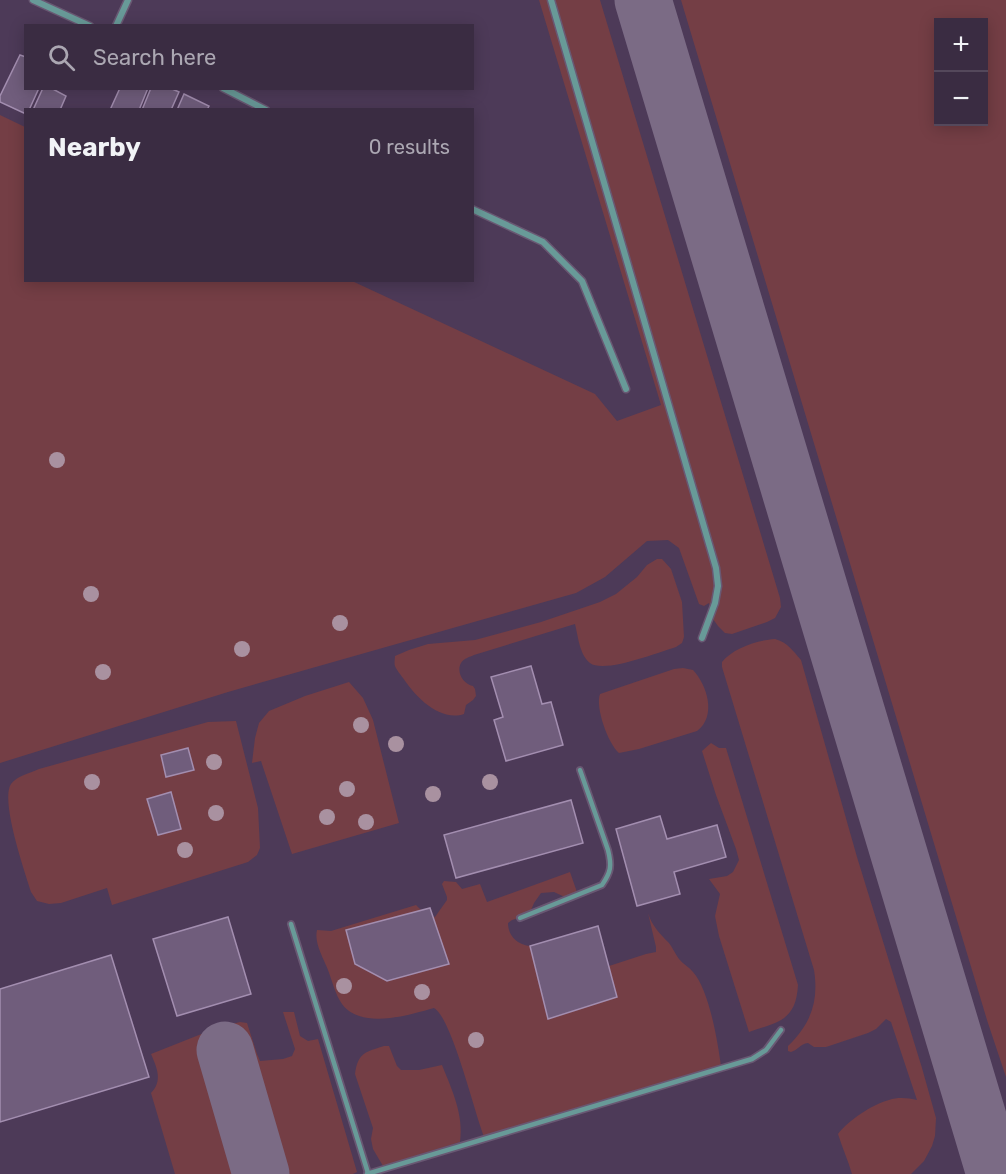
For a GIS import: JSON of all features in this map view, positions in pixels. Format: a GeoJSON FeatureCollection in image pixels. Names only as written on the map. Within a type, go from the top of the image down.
{"type":"FeatureCollection","features":[{"type":"Feature","properties":{"kind":"street"},"geometry":{"type":"LineString","coordinates":[[33,0],[86,24]]}},
{"type":"Feature","properties":{"kind":"street"},"geometry":{"type":"LineString","coordinates":[[118,24],[128,0]]}},
{"type":"Feature","properties":{"kind":"street"},"geometry":{"type":"LineString","coordinates":[[551,0],[716,568],[718,586],[715,603],[702,638]]}},
{"type":"Feature","properties":{"kind":"street"},"geometry":{"type":"LineString","coordinates":[[226,90],[262,108]]}},
{"type":"Feature","properties":{"kind":"street"},"geometry":{"type":"LineString","coordinates":[[474,210],[543,243],[582,281],[626,389]]}},
{"type":"Feature","properties":{"kind":"lane"},"geometry":{"type":"LineString","coordinates":[[520,918],[602,885],[609,874],[611,862],[608,850],[580,770]]}},
{"type":"Feature","properties":{"kind":"lane"},"geometry":{"type":"LineString","coordinates":[[291,924],[367,1174],[752,1059],[766,1050],[781,1030]]}},
{"type":"Feature","properties":{"kind":"shaded area"},"geometry":{"type":"Polygon","coordinates":[[[539,0],[600,0],[780,598],[781,607],[775,618],[732,634],[725,633],[713,619],[709,603],[704,606],[699,604],[679,548],[668,540],[647,541],[605,577],[576,593],[228,692],[0,763],[0,115],[24,127],[24,282],[354,282],[595,394],[617,421],[661,405],[539,0]]]}},
{"type":"Feature","properties":{"kind":"shaded area"},"geometry":{"type":"Polygon","coordinates":[[[681,0],[1006,0],[1006,1077],[987,1020],[681,0]]]}},
{"type":"Feature","properties":{"kind":"shaded area"},"geometry":{"type":"Polygon","coordinates":[[[657,559],[662,559],[671,569],[682,602],[684,637],[682,643],[676,647],[619,664],[597,666],[590,663],[583,655],[575,624],[474,655],[462,661],[459,670],[463,680],[475,689],[476,696],[466,705],[464,714],[455,715],[437,711],[429,706],[414,692],[395,666],[395,656],[428,644],[475,640],[541,622],[600,602],[616,594],[637,577],[647,565],[657,559]]]}},
{"type":"Feature","properties":{"kind":"shaded area"},"geometry":{"type":"Polygon","coordinates":[[[775,639],[786,645],[801,660],[857,857],[936,1118],[932,1146],[924,1161],[911,1174],[852,1174],[838,1134],[848,1123],[875,1105],[899,1098],[917,1100],[891,1022],[886,1019],[868,1033],[826,1047],[814,1047],[808,1043],[791,1052],[788,1051],[788,1046],[796,1038],[812,1011],[815,992],[814,970],[722,667],[722,662],[739,649],[761,641],[775,639]]]}},
{"type":"Feature","properties":{"kind":"shaded area"},"geometry":{"type":"Polygon","coordinates":[[[683,668],[693,670],[706,692],[708,709],[703,725],[697,731],[619,753],[611,742],[604,725],[599,707],[600,694],[683,668]]]}},
{"type":"Feature","properties":{"kind":"shaded area"},"geometry":{"type":"Polygon","coordinates":[[[349,682],[363,698],[373,720],[399,823],[292,854],[261,761],[252,763],[259,723],[269,711],[305,696],[349,682]]]}},
{"type":"Feature","properties":{"kind":"shaded area"},"geometry":{"type":"Polygon","coordinates":[[[236,721],[258,808],[260,848],[257,855],[248,862],[112,905],[107,888],[61,903],[49,904],[37,901],[31,892],[11,820],[8,793],[14,781],[39,769],[208,722],[236,721]]]}},
{"type":"Feature","properties":{"kind":"shaded area"},"geometry":{"type":"Polygon","coordinates":[[[711,743],[719,748],[726,748],[798,985],[794,1006],[784,1018],[749,1032],[719,936],[715,916],[720,894],[709,879],[727,876],[733,872],[739,860],[702,751],[711,743]]]}},
{"type":"Feature","properties":{"kind":"shaded area"},"geometry":{"type":"Polygon","coordinates":[[[570,872],[578,895],[569,899],[554,892],[541,893],[529,915],[508,923],[508,928],[515,939],[530,946],[548,1019],[617,997],[609,966],[656,952],[648,913],[657,930],[679,959],[699,980],[712,1017],[721,1066],[593,1103],[485,1139],[455,1048],[441,1016],[434,1008],[399,1017],[373,1019],[350,1012],[342,1004],[336,991],[318,945],[317,930],[331,931],[416,905],[426,915],[435,917],[447,900],[442,884],[444,881],[456,882],[462,889],[480,884],[487,902],[570,872]]]}},
{"type":"Feature","properties":{"kind":"shaded area"},"geometry":{"type":"Polygon","coordinates":[[[283,1012],[294,1012],[300,1036],[308,1041],[318,1039],[357,1172],[353,1174],[272,1174],[230,1029],[232,1024],[247,1023],[260,1061],[283,1059],[292,1056],[295,1049],[283,1012]]]}},
{"type":"Feature","properties":{"kind":"shaded area"},"geometry":{"type":"Polygon","coordinates":[[[209,1031],[253,1174],[175,1174],[151,1093],[158,1079],[151,1054],[209,1031]]]}},
{"type":"Feature","properties":{"kind":"shaded area"},"geometry":{"type":"Polygon","coordinates":[[[389,1046],[401,1070],[419,1070],[442,1065],[459,1112],[460,1142],[383,1166],[373,1149],[371,1139],[373,1128],[355,1074],[358,1061],[364,1054],[389,1046]]]}},
{"type":"Feature","properties":{"kind":"building"},"geometry":{"type":"Polygon","coordinates":[[[20,55],[24,56],[24,90],[38,90],[30,108],[24,108],[24,113],[0,102],[0,96],[20,55]]]}},
{"type":"Feature","properties":{"kind":"building"},"geometry":{"type":"Polygon","coordinates":[[[42,90],[55,90],[66,96],[61,108],[34,108],[42,90]]]}},
{"type":"Feature","properties":{"kind":"building"},"geometry":{"type":"Polygon","coordinates":[[[119,90],[147,90],[140,108],[111,108],[119,90]]]}},
{"type":"Feature","properties":{"kind":"building"},"geometry":{"type":"Polygon","coordinates":[[[150,90],[179,92],[172,108],[143,108],[150,90]]]}},
{"type":"Feature","properties":{"kind":"building"},"geometry":{"type":"Polygon","coordinates":[[[184,94],[209,106],[208,108],[178,108],[184,94]]]}},
{"type":"Feature","properties":{"kind":"building"},"geometry":{"type":"Polygon","coordinates":[[[531,666],[542,704],[551,702],[563,745],[506,761],[494,720],[503,717],[491,677],[531,666]]]}},
{"type":"Feature","properties":{"kind":"building"},"geometry":{"type":"Polygon","coordinates":[[[188,748],[194,770],[166,777],[161,755],[188,748]]]}},
{"type":"Feature","properties":{"kind":"building"},"geometry":{"type":"Polygon","coordinates":[[[171,792],[181,829],[158,835],[147,799],[171,792]]]}},
{"type":"Feature","properties":{"kind":"building"},"geometry":{"type":"Polygon","coordinates":[[[571,800],[583,843],[456,878],[444,835],[571,800]]]}},
{"type":"Feature","properties":{"kind":"building"},"geometry":{"type":"Polygon","coordinates":[[[660,816],[667,839],[717,825],[726,857],[674,872],[680,894],[637,906],[616,829],[660,816]]]}},
{"type":"Feature","properties":{"kind":"building"},"geometry":{"type":"Polygon","coordinates":[[[430,908],[449,964],[387,981],[355,964],[346,930],[430,908]]]}},
{"type":"Feature","properties":{"kind":"building"},"geometry":{"type":"Polygon","coordinates":[[[228,917],[251,994],[177,1016],[153,939],[228,917]]]}},
{"type":"Feature","properties":{"kind":"building"},"geometry":{"type":"Polygon","coordinates":[[[598,926],[617,997],[548,1019],[530,946],[598,926]]]}},
{"type":"Feature","properties":{"kind":"building"},"geometry":{"type":"Polygon","coordinates":[[[111,955],[149,1077],[0,1122],[0,989],[111,955]]]}},
{"type":"Feature","properties":{"kind":"taxiway"},"geometry":{"type":"LineString","coordinates":[[643,0],[995,1174]]}},
{"type":"Feature","properties":{"kind":"taxiway"},"geometry":{"type":"LineString","coordinates":[[225,1050],[261,1174]]}}]}
